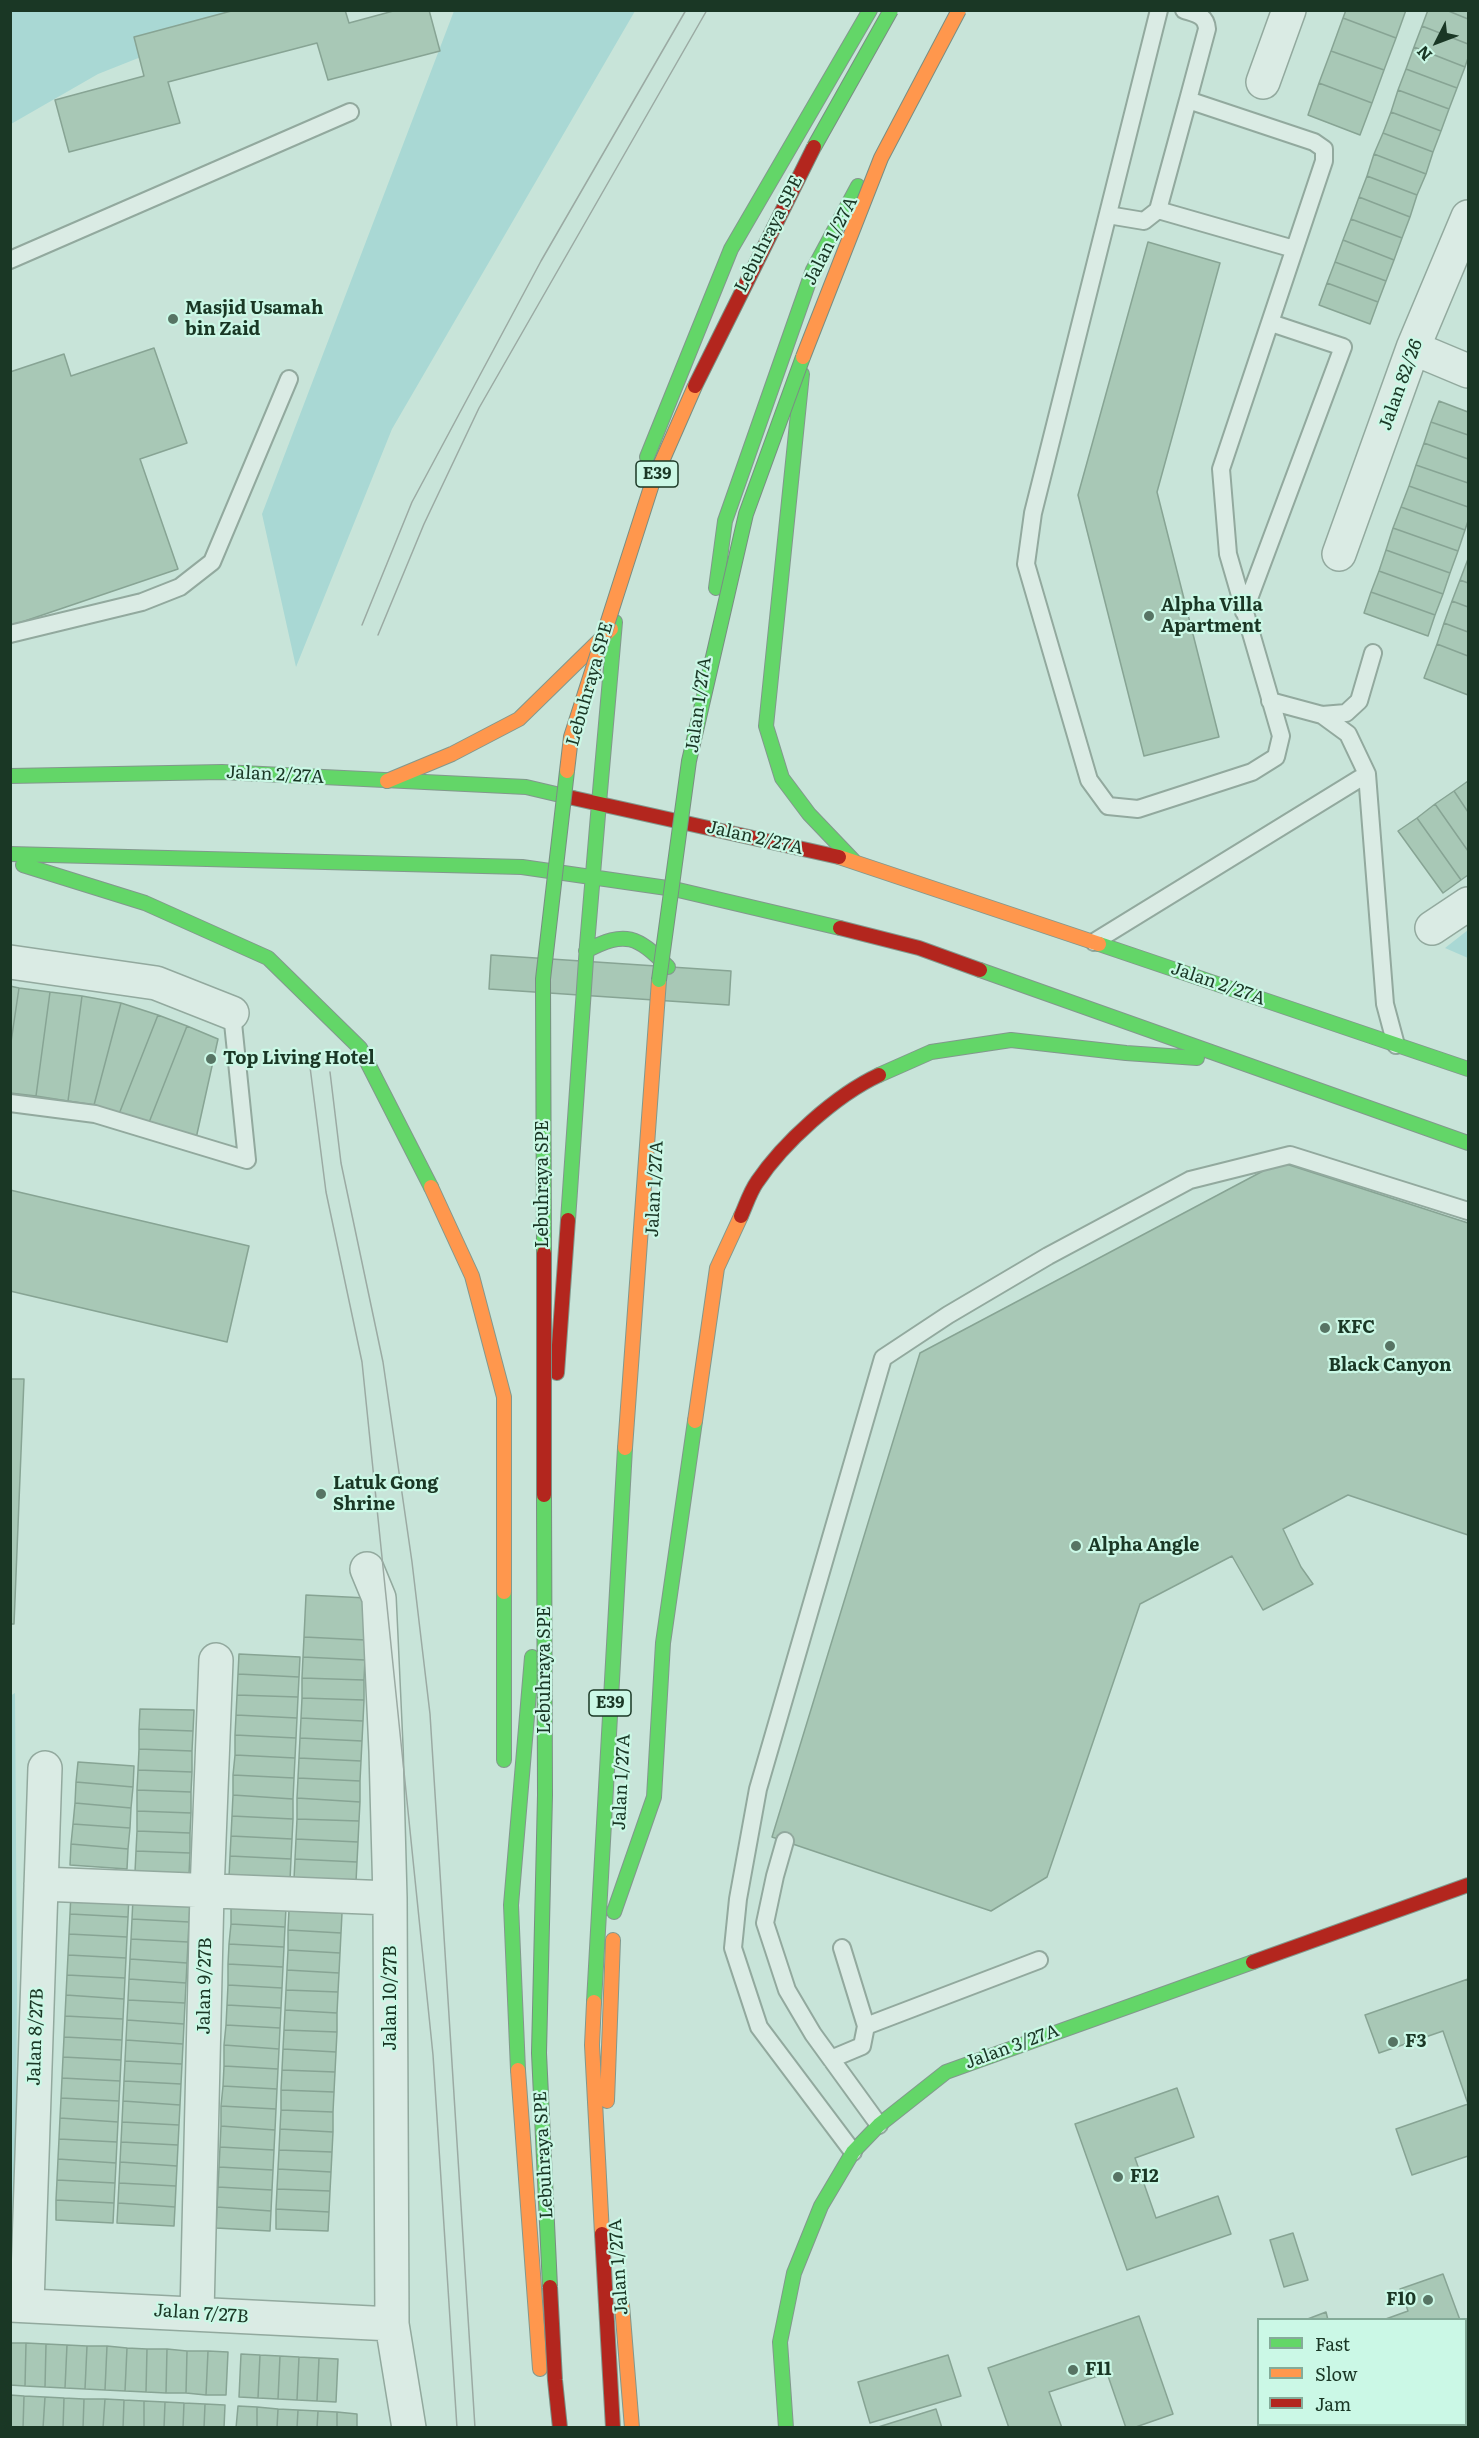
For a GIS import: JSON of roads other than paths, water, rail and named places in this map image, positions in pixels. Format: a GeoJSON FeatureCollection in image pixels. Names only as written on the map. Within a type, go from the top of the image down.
{"type":"FeatureCollection","features":[{"type":"Feature","properties":{"kind":"main road"},"geometry":{"type":"LineString","coordinates":[[511,1905],[566,1270],[591,876],[614,625],[642,471],[731,249],[870,10]]}},
{"type":"Feature","properties":{"kind":"main road","name":"Lebuhraya SPE"},"geometry":{"type":"LineString","coordinates":[[560,2427],[555,2380],[539,2053],[545,1795],[543,979],[571,737],[652,484],[706,360],[820,135],[891,10]]}},
{"type":"Feature","properties":{"kind":"main road","name":"E39"},"geometry":{"type":"LineString","coordinates":[[613,2427],[592,2045],[618,1552],[658,992],[689,761],[746,514],[786,401],[881,158],[960,10]]}},
{"type":"Feature","properties":{"kind":"main road","name":"Jalan 1/27A"},"geometry":{"type":"LineString","coordinates":[[644,1387],[674,888],[725,521],[813,270],[891,128],[969,10]]}},
{"type":"Feature","properties":{"kind":"main road"},"geometry":{"type":"LineString","coordinates":[[813,270],[766,726],[782,778],[809,814],[853,860]]}},
{"type":"Feature","properties":{"kind":"main road"},"geometry":{"type":"LineString","coordinates":[[387,781],[452,754],[519,719],[614,625]]}},
{"type":"Feature","properties":{"kind":"main road","name":"Jalan 2/27A"},"geometry":{"type":"LineString","coordinates":[[10,776],[222,772],[526,787],[853,860],[1468,1069]]}},
{"type":"Feature","properties":{"kind":"main road"},"geometry":{"type":"LineString","coordinates":[[10,854],[522,867],[674,888],[919,948],[1468,1143]]}},
{"type":"Feature","properties":{"kind":"main road"},"geometry":{"type":"LineString","coordinates":[[10,861],[145,903],[268,958],[360,1048],[409,1141],[472,1276],[504,1397],[505,1778]]}},
{"type":"Feature","properties":{"kind":"main road"},"geometry":{"type":"LineString","coordinates":[[586,951],[607,939],[624,936],[637,940],[668,967]]}},
{"type":"Feature","properties":{"kind":"main road"},"geometry":{"type":"LineString","coordinates":[[614,1912],[654,1797],[663,1642],[717,1268],[756,1183],[805,1126],[862,1083],[930,1052],[1011,1040],[1237,1062]]}},
{"type":"Feature","properties":{"kind":"main road"},"geometry":{"type":"LineString","coordinates":[[506,1801],[516,2049],[542,2394]]}},
{"type":"Feature","properties":{"kind":"main road","name":"Jalan 1/27A"},"geometry":{"type":"LineString","coordinates":[[615,2210],[607,2104],[617,1864]]}},
{"type":"Feature","properties":{"kind":"main road","name":"Jalan 3/27A"},"geometry":{"type":"LineString","coordinates":[[786,2427],[780,2342],[794,2273],[821,2206],[853,2152],[879,2125],[946,2072],[1468,1885]]}},
{"type":"Feature","properties":{"kind":"main road","name":"Jalan 1/27A"},"geometry":{"type":"LineString","coordinates":[[621,2293],[632,2427]]}},
{"type":"Feature","properties":{"kind":"street"},"geometry":{"type":"LineString","coordinates":[[1263,82],[1289,10]]}},
{"type":"Feature","properties":{"kind":"street","name":"Jalan 82/26"},"geometry":{"type":"LineString","coordinates":[[1339,554],[1413,348],[1468,217]]}},
{"type":"Feature","properties":{"kind":"street"},"geometry":{"type":"LineString","coordinates":[[1413,348],[1468,371]]}},
{"type":"Feature","properties":{"kind":"street"},"geometry":{"type":"LineString","coordinates":[[1432,928],[1468,904]]}},
{"type":"Feature","properties":{"kind":"street"},"geometry":{"type":"LineString","coordinates":[[10,963],[156,983],[232,1013]]}},
{"type":"Feature","properties":{"kind":"street","name":"Jalan 10/27B"},"geometry":{"type":"LineString","coordinates":[[367,1569],[379,1598],[390,1898],[392,2324],[409,2427]]}},
{"type":"Feature","properties":{"kind":"street","name":"Jalan 9/27B"},"geometry":{"type":"LineString","coordinates":[[197,2313],[207,1892],[216,1660]]}},
{"type":"Feature","properties":{"kind":"street","name":"Jalan 8/27B"},"geometry":{"type":"LineString","coordinates":[[19,2305],[45,1768]]}},
{"type":"Feature","properties":{"kind":"street"},"geometry":{"type":"LineString","coordinates":[[41,1884],[390,1898]]}},
{"type":"Feature","properties":{"kind":"street","name":"Jalan 7/27B"},"geometry":{"type":"LineString","coordinates":[[19,2305],[392,2324]]}},
{"type":"Feature","properties":{"kind":"lane"},"geometry":{"type":"LineString","coordinates":[[1159,10],[1033,513],[1026,564],[1089,780],[1108,806],[1138,809],[1252,772],[1276,757],[1281,736],[1228,554],[1221,469],[1324,160],[1324,149],[1314,142],[1188,100]]}},
{"type":"Feature","properties":{"kind":"lane"},"geometry":{"type":"LineString","coordinates":[[1108,215],[1144,220],[1158,210],[1207,28],[1202,16],[1184,10]]}},
{"type":"Feature","properties":{"kind":"lane"},"geometry":{"type":"LineString","coordinates":[[10,260],[350,112]]}},
{"type":"Feature","properties":{"kind":"lane"},"geometry":{"type":"LineString","coordinates":[[1158,210],[1294,249]]}},
{"type":"Feature","properties":{"kind":"lane"},"geometry":{"type":"LineString","coordinates":[[1244,612],[1343,347],[1271,323]]}},
{"type":"Feature","properties":{"kind":"lane"},"geometry":{"type":"LineString","coordinates":[[10,634],[142,602],[180,587],[212,562],[289,379]]}},
{"type":"Feature","properties":{"kind":"lane"},"geometry":{"type":"LineString","coordinates":[[1322,715],[1346,712],[1359,701],[1373,653]]}},
{"type":"Feature","properties":{"kind":"lane"},"geometry":{"type":"LineString","coordinates":[[1270,701],[1322,715],[1348,734],[1367,774],[1385,1004],[1396,1045]]}},
{"type":"Feature","properties":{"kind":"lane"},"geometry":{"type":"LineString","coordinates":[[1094,942],[1367,774]]}},
{"type":"Feature","properties":{"kind":"lane"},"geometry":{"type":"LineString","coordinates":[[10,1103],[95,1114],[247,1160],[243,1099],[232,1013]]}},
{"type":"Feature","properties":{"kind":"lane"},"geometry":{"type":"LineString","coordinates":[[853,2152],[759,2027],[733,1948],[738,1899],[758,1789],[883,1358],[948,1315],[1048,1256],[1191,1180],[1202,1177],[1290,1155],[1468,1211]]}},
{"type":"Feature","properties":{"kind":"lane"},"geometry":{"type":"LineString","coordinates":[[785,1841],[765,1923],[787,1990],[831,2059],[879,2125]]}},
{"type":"Feature","properties":{"kind":"lane"},"geometry":{"type":"LineString","coordinates":[[831,2059],[862,2046],[866,2026],[842,1948]]}},
{"type":"Feature","properties":{"kind":"lane"},"geometry":{"type":"LineString","coordinates":[[866,2026],[1039,1960]]}},
{"type":"Feature","properties":{"kind":"tram line"},"geometry":{"type":"LineString","coordinates":[[362,625],[412,502],[541,261],[686,10]]}},
{"type":"Feature","properties":{"kind":"tram line"},"geometry":{"type":"LineString","coordinates":[[378,635],[424,524],[479,408],[707,10]]}},
{"type":"Feature","properties":{"kind":"tram line"},"geometry":{"type":"LineString","coordinates":[[309,1059],[326,1192],[362,1362],[433,2055],[457,2428]]}},
{"type":"Feature","properties":{"kind":"tram line"},"geometry":{"type":"LineString","coordinates":[[330,1072],[341,1163],[383,1362],[412,1562],[430,1714],[475,2428]]}},
{"type":"Feature","properties":{"kind":"place","name":"Masjid Usamah bin Zaid"},"geometry":{"type":"Point","coordinates":[173,319]}},
{"type":"Feature","properties":{"kind":"place","name":"Alpha Villa Apartment"},"geometry":{"type":"Point","coordinates":[1149,616]}},
{"type":"Feature","properties":{"kind":"place","name":"Top Living Hotel"},"geometry":{"type":"Point","coordinates":[211,1059]}},
{"type":"Feature","properties":{"kind":"place","name":"KFC"},"geometry":{"type":"Point","coordinates":[1325,1328]}},
{"type":"Feature","properties":{"kind":"place","name":"Black Canyon"},"geometry":{"type":"Point","coordinates":[1390,1346]}},
{"type":"Feature","properties":{"kind":"place","name":"Latuk Gong Shrine"},"geometry":{"type":"Point","coordinates":[321,1494]}},
{"type":"Feature","properties":{"kind":"place","name":"Alpha Angle"},"geometry":{"type":"Point","coordinates":[1076,1546]}},
{"type":"Feature","properties":{"kind":"place","name":"F3"},"geometry":{"type":"Point","coordinates":[1393,2042]}},
{"type":"Feature","properties":{"kind":"place","name":"F12"},"geometry":{"type":"Point","coordinates":[1118,2177]}},
{"type":"Feature","properties":{"kind":"place","name":"F10"},"geometry":{"type":"Point","coordinates":[1428,2300]}},
{"type":"Feature","properties":{"kind":"place","name":"F11"},"geometry":{"type":"Point","coordinates":[1073,2370]}}]}
